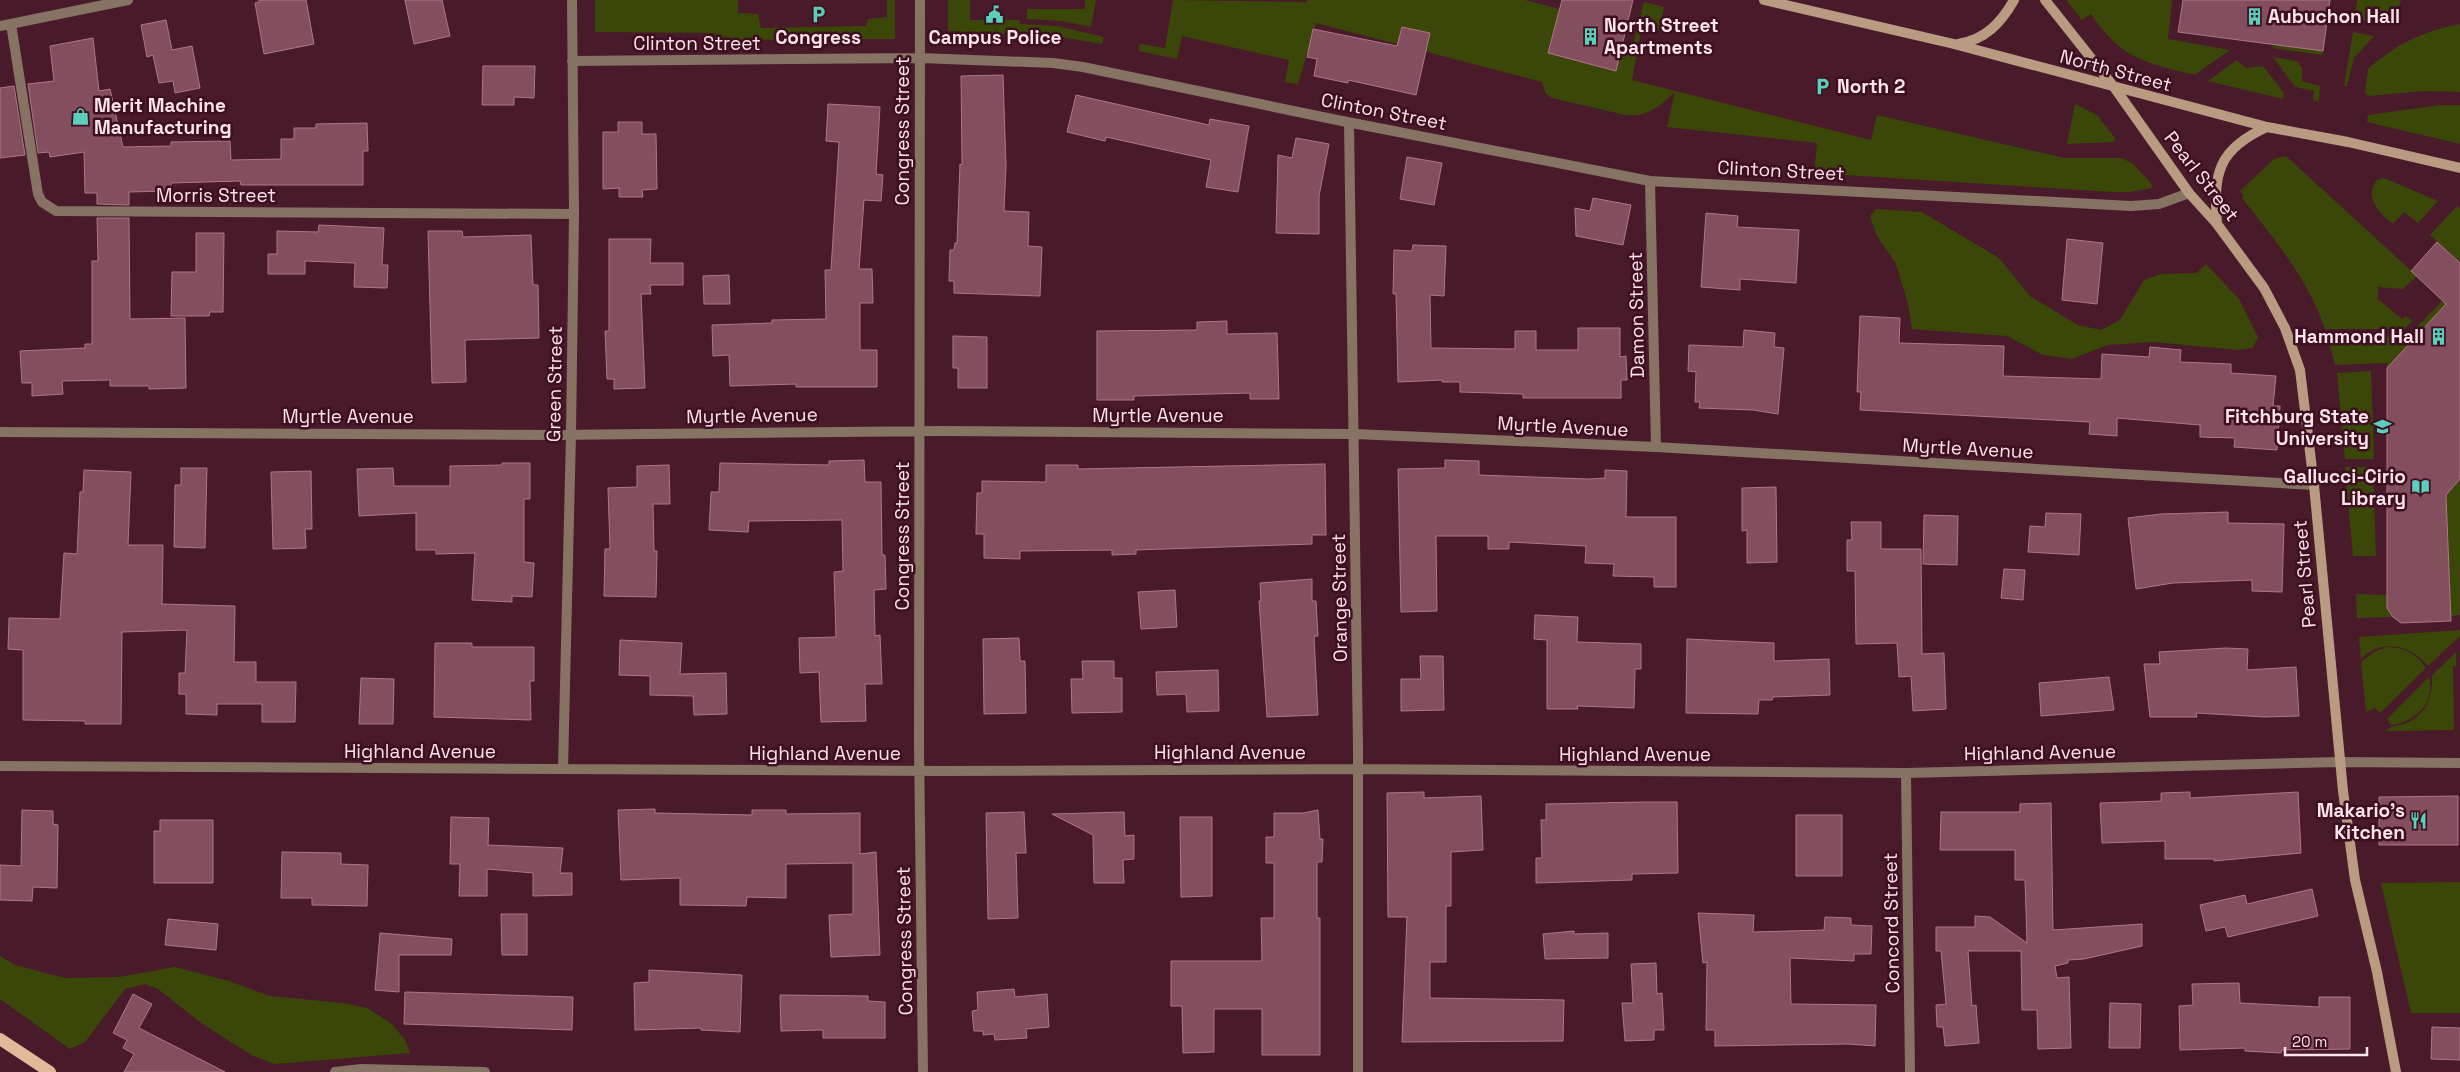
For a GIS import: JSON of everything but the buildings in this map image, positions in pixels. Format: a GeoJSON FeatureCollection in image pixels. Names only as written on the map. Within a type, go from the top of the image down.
{"type":"FeatureCollection","features":[{"type":"Feature","properties":{"kind":"main road","name":"North Street"},"geometry":{"type":"LineString","coordinates":[[1764,0],[1954,44],[2268,127],[2348,142],[2460,168]]}},
{"type":"Feature","properties":{"kind":"main road"},"geometry":{"type":"LineString","coordinates":[[1954,44],[1971,42],[1983,37],[1996,24],[2014,0]]}},
{"type":"Feature","properties":{"kind":"main road","name":"Pearl Street"},"geometry":{"type":"LineString","coordinates":[[2045,0],[2114,87],[2189,193],[2217,224],[2264,288],[2285,328],[2300,370],[2314,485],[2339,762],[2355,880],[2377,972],[2396,1072]]}},
{"type":"Feature","properties":{"kind":"main road"},"geometry":{"type":"LineString","coordinates":[[2217,224],[2215,196],[2219,169],[2231,150],[2252,134],[2268,127]]}},
{"type":"Feature","properties":{"kind":"main road"},"geometry":{"type":"LineString","coordinates":[[0,1039],[50,1072]]}},
{"type":"Feature","properties":{"kind":"street"},"geometry":{"type":"LineString","coordinates":[[0,26],[128,0]]}},
{"type":"Feature","properties":{"kind":"street","name":"Green Street"},"geometry":{"type":"LineString","coordinates":[[562,769],[571,434],[574,214],[572,0]]}},
{"type":"Feature","properties":{"kind":"street","name":"Congress Street"},"geometry":{"type":"LineString","coordinates":[[920,0],[920,770],[923,1072]]}},
{"type":"Feature","properties":{"kind":"street","name":"Morris Street"},"geometry":{"type":"LineString","coordinates":[[11,24],[38,194],[42,202],[56,211],[574,214]]}},
{"type":"Feature","properties":{"kind":"street","name":"Clinton Street"},"geometry":{"type":"LineString","coordinates":[[572,61],[920,58],[1053,63],[1083,67],[1350,123],[1650,181],[2131,206],[2159,204],[2189,193]]}},
{"type":"Feature","properties":{"kind":"street","name":"Orange Street"},"geometry":{"type":"LineString","coordinates":[[1350,123],[1358,769],[1358,1072]]}},
{"type":"Feature","properties":{"kind":"street","name":"Damon Street"},"geometry":{"type":"LineString","coordinates":[[1650,181],[1656,448]]}},
{"type":"Feature","properties":{"kind":"street","name":"Myrtle Avenue"},"geometry":{"type":"LineString","coordinates":[[0,432],[571,434],[920,431],[1355,434],[1656,448],[2314,485]]}},
{"type":"Feature","properties":{"kind":"street","name":"Highland Avenue"},"geometry":{"type":"LineString","coordinates":[[0,766],[920,770],[1358,769],[1906,773],[2339,762],[2460,763]]}},
{"type":"Feature","properties":{"kind":"street","name":"Concord Street"},"geometry":{"type":"LineString","coordinates":[[1906,773],[1910,1072]]}},
{"type":"Feature","properties":{"kind":"street"},"geometry":{"type":"LineString","coordinates":[[336,1072],[361,1068],[485,1072]]}},
{"type":"Feature","properties":{"kind":"green space"},"geometry":{"type":"Polygon","coordinates":[[[595,0],[738,0],[738,13],[758,14],[761,28],[866,26],[868,19],[887,17],[887,0],[895,0],[895,39],[715,40],[715,33],[595,32],[595,0]]]}},
{"type":"Feature","properties":{"kind":"green space"},"geometry":{"type":"Polygon","coordinates":[[[948,0],[970,0],[970,20],[1019,20],[1020,24],[1057,26],[1104,37],[1102,44],[1061,37],[948,31],[948,0]]]}},
{"type":"Feature","properties":{"kind":"green space"},"geometry":{"type":"Polygon","coordinates":[[[1085,0],[1096,0],[1091,27],[1062,21],[1027,19],[1027,9],[1085,9],[1085,0]]]}},
{"type":"Feature","properties":{"kind":"green space"},"geometry":{"type":"Polygon","coordinates":[[[1173,0],[1307,2],[1307,0],[1525,0],[1560,9],[1548,53],[1616,71],[1622,47],[1632,49],[1644,2],[1664,7],[1659,30],[1642,27],[1632,80],[1871,140],[1877,115],[2065,158],[2121,158],[2132,163],[2151,183],[2152,188],[2130,192],[2112,192],[1814,173],[1817,143],[1667,127],[1675,92],[1647,113],[1625,115],[1552,98],[1546,94],[1542,82],[1316,23],[1298,84],[1285,82],[1289,60],[1182,36],[1177,59],[1139,51],[1139,45],[1141,44],[1165,48],[1173,0]]]}},
{"type":"Feature","properties":{"kind":"green space"},"geometry":{"type":"Polygon","coordinates":[[[2066,0],[2172,0],[2168,39],[2230,50],[2196,74],[2158,66],[2133,56],[2122,49],[2112,40],[2091,14],[2082,20],[2066,0]]]}},
{"type":"Feature","properties":{"kind":"green space"},"geometry":{"type":"Polygon","coordinates":[[[2357,0],[2401,0],[2397,11],[2383,25],[2355,18],[2357,0]]]}},
{"type":"Feature","properties":{"kind":"green space"},"geometry":{"type":"Polygon","coordinates":[[[2460,24],[2460,92],[2426,91],[2368,96],[2365,92],[2368,69],[2378,60],[2399,46],[2422,35],[2460,24]]]}},
{"type":"Feature","properties":{"kind":"green space"},"geometry":{"type":"Polygon","coordinates":[[[2353,32],[2374,36],[2354,58],[2347,86],[2344,86],[2353,32]]]}},
{"type":"Feature","properties":{"kind":"green space"},"geometry":{"type":"Polygon","coordinates":[[[2273,45],[2323,51],[2322,55],[2272,48],[2273,45]]]}},
{"type":"Feature","properties":{"kind":"green space"},"geometry":{"type":"Polygon","coordinates":[[[2273,57],[2297,61],[2302,68],[2302,81],[2320,86],[2319,102],[2313,100],[2314,91],[2295,87],[2273,57]]]}},
{"type":"Feature","properties":{"kind":"green space"},"geometry":{"type":"Polygon","coordinates":[[[2237,60],[2246,68],[2263,66],[2284,93],[2283,99],[2208,81],[2237,60]]]}},
{"type":"Feature","properties":{"kind":"green space"},"geometry":{"type":"Polygon","coordinates":[[[2075,104],[2097,115],[2115,138],[2114,142],[2067,144],[2075,104]]]}},
{"type":"Feature","properties":{"kind":"green space"},"geometry":{"type":"Polygon","coordinates":[[[2440,105],[2460,105],[2460,144],[2367,122],[2368,115],[2440,105]]]}},
{"type":"Feature","properties":{"kind":"green space"},"geometry":{"type":"Polygon","coordinates":[[[2286,156],[2417,276],[2403,289],[2378,287],[2378,299],[2402,319],[2406,316],[2412,321],[2405,329],[2325,329],[2300,276],[2242,198],[2244,196],[2240,191],[2274,159],[2286,156]]]}},
{"type":"Feature","properties":{"kind":"green space"},"geometry":{"type":"Polygon","coordinates":[[[2384,178],[2438,201],[2418,223],[2404,212],[2393,224],[2383,215],[2372,199],[2373,187],[2377,180],[2384,178]]]}},
{"type":"Feature","properties":{"kind":"green space"},"geometry":{"type":"Polygon","coordinates":[[[2457,206],[2460,208],[2460,263],[2430,235],[2457,206]]]}},
{"type":"Feature","properties":{"kind":"green space"},"geometry":{"type":"Polygon","coordinates":[[[1876,209],[1922,212],[1999,258],[2031,297],[2078,325],[2101,330],[2120,320],[2144,280],[2161,274],[2197,273],[2206,264],[2239,299],[2258,337],[2253,348],[2238,350],[2153,342],[2107,345],[2072,359],[2043,355],[2007,336],[1912,329],[1908,304],[1896,264],[1877,236],[1870,216],[1876,209]]]}},
{"type":"Feature","properties":{"kind":"green space"},"geometry":{"type":"Polygon","coordinates":[[[2443,300],[2446,304],[2387,368],[2387,363],[2335,365],[2328,338],[2408,336],[2443,300]]]}},
{"type":"Feature","properties":{"kind":"green space"},"geometry":{"type":"Polygon","coordinates":[[[2371,371],[2374,459],[2345,459],[2337,373],[2371,371]]]}},
{"type":"Feature","properties":{"kind":"green space"},"geometry":{"type":"Polygon","coordinates":[[[2345,467],[2373,467],[2376,556],[2353,556],[2345,467]]]}},
{"type":"Feature","properties":{"kind":"green space"},"geometry":{"type":"Polygon","coordinates":[[[2460,479],[2460,615],[2450,616],[2446,495],[2460,479]]]}},
{"type":"Feature","properties":{"kind":"green space"},"geometry":{"type":"Polygon","coordinates":[[[2356,594],[2387,595],[2387,608],[2393,617],[2357,618],[2356,594]]]}},
{"type":"Feature","properties":{"kind":"green space"},"geometry":{"type":"Polygon","coordinates":[[[2460,630],[2460,636],[2428,666],[2413,653],[2405,649],[2387,646],[2369,652],[2361,659],[2359,637],[2460,630]]]}},
{"type":"Feature","properties":{"kind":"green space"},"geometry":{"type":"Polygon","coordinates":[[[2387,647],[2410,652],[2426,668],[2380,713],[2375,708],[2366,712],[2361,662],[2376,651],[2387,647]]]}},
{"type":"Feature","properties":{"kind":"green space"},"geometry":{"type":"Polygon","coordinates":[[[2456,652],[2456,666],[2453,666],[2454,730],[2386,731],[2412,720],[2423,711],[2431,691],[2432,675],[2456,652]]]}},
{"type":"Feature","properties":{"kind":"green space"},"geometry":{"type":"Polygon","coordinates":[[[2429,677],[2429,695],[2422,710],[2408,720],[2391,725],[2387,719],[2429,677]]]}},
{"type":"Feature","properties":{"kind":"green space"},"geometry":{"type":"Polygon","coordinates":[[[2460,882],[2460,1013],[2411,1013],[2381,883],[2460,882]]]}},
{"type":"Feature","properties":{"kind":"green space"},"geometry":{"type":"Polygon","coordinates":[[[0,956],[15,965],[65,978],[119,977],[175,967],[229,981],[270,996],[343,1003],[367,1008],[392,1024],[405,1040],[410,1053],[275,1064],[253,1056],[201,1023],[158,989],[145,984],[125,989],[85,1042],[70,1049],[0,999],[0,956]]]}},
{"type":"Feature","properties":{"kind":"place","name":"Congress"},"geometry":{"type":"Point","coordinates":[818,14]}},
{"type":"Feature","properties":{"kind":"place","name":"Campus Police"},"geometry":{"type":"Point","coordinates":[995,14]}},
{"type":"Feature","properties":{"kind":"place","name":"Aubuchon Hall"},"geometry":{"type":"Point","coordinates":[2254,16]}},
{"type":"Feature","properties":{"kind":"place","name":"North Street Apartments"},"geometry":{"type":"Point","coordinates":[1590,36]}},
{"type":"Feature","properties":{"kind":"place","name":"North 2"},"geometry":{"type":"Point","coordinates":[1823,86]}},
{"type":"Feature","properties":{"kind":"place","name":"Merit Machine Manufacturing"},"geometry":{"type":"Point","coordinates":[80,116]}},
{"type":"Feature","properties":{"kind":"place","name":"Hammond Hall"},"geometry":{"type":"Point","coordinates":[2438,336]}},
{"type":"Feature","properties":{"kind":"place","name":"Fitchburg State University"},"geometry":{"type":"Point","coordinates":[2383,427]}},
{"type":"Feature","properties":{"kind":"place","name":"Gallucci-Cirio Library"},"geometry":{"type":"Point","coordinates":[2420,487]}},
{"type":"Feature","properties":{"kind":"place","name":"Makario's Kitchen"},"geometry":{"type":"Point","coordinates":[2419,821]}}]}
